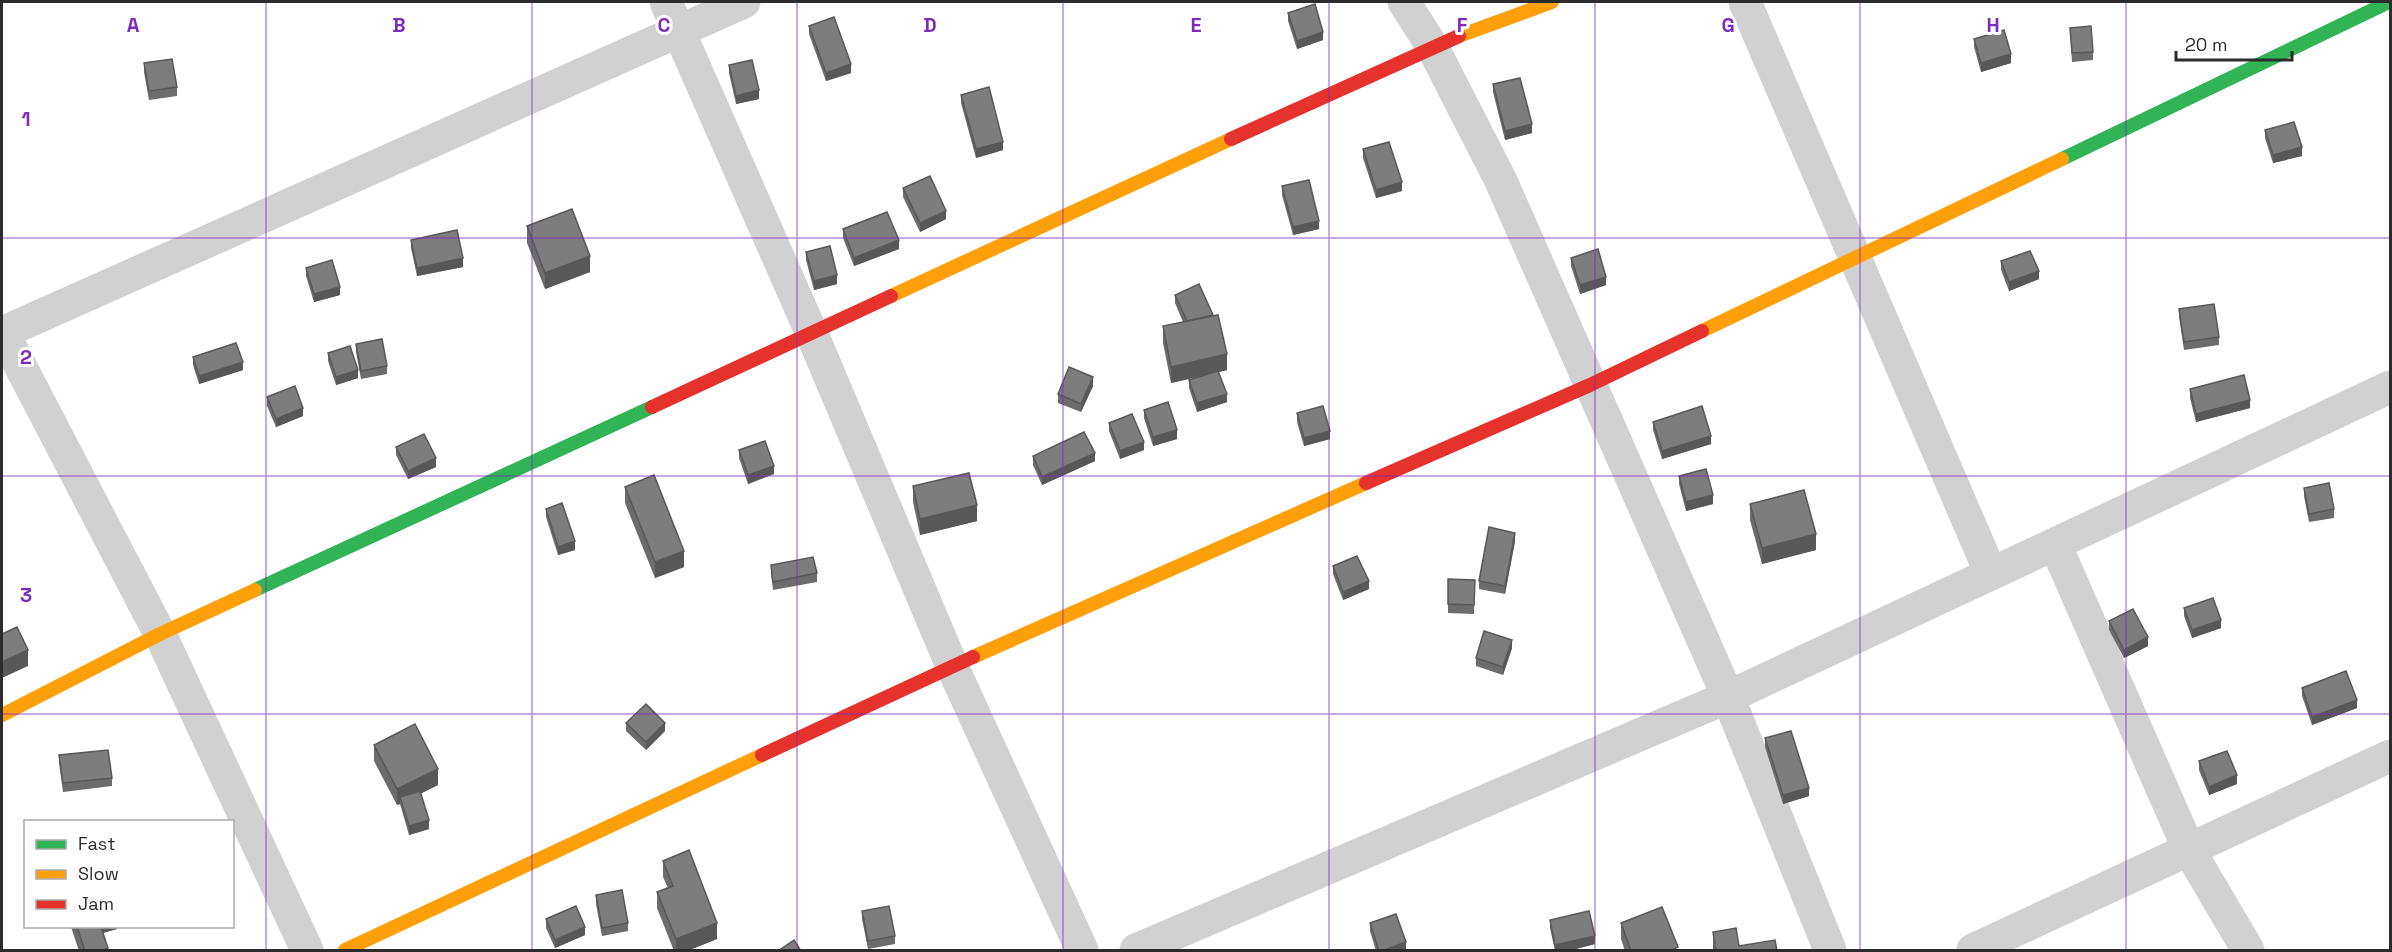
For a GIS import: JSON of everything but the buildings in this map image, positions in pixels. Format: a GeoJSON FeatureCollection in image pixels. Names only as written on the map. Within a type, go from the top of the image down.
{"type":"FeatureCollection","features":[{"type":"Feature","properties":{"kind":"street"},"geometry":{"type":"LineString","coordinates":[[666,2],[812,334],[952,666],[1082,951]]}},
{"type":"Feature","properties":{"kind":"street"},"geometry":{"type":"LineString","coordinates":[[307,951],[160,634],[2,332],[744,2]]}},
{"type":"Feature","properties":{"kind":"street"},"geometry":{"type":"LineString","coordinates":[[1404,2],[1432,46],[1501,181],[1728,697],[1830,951]]}},
{"type":"Feature","properties":{"kind":"street"},"geometry":{"type":"LineString","coordinates":[[2,715],[160,634],[1432,46],[1552,2]]}},
{"type":"Feature","properties":{"kind":"street"},"geometry":{"type":"LineString","coordinates":[[1744,2],[1991,574]]}},
{"type":"Feature","properties":{"kind":"street"},"geometry":{"type":"LineString","coordinates":[[345,951],[952,666],[1590,385],[1856,257],[2386,8]]}},
{"type":"Feature","properties":{"kind":"street"},"geometry":{"type":"LineString","coordinates":[[1136,951],[1728,697],[2391,387]]}},
{"type":"Feature","properties":{"kind":"street"},"geometry":{"type":"LineString","coordinates":[[2055,544],[2189,850],[2248,951]]}},
{"type":"Feature","properties":{"kind":"street"},"geometry":{"type":"LineString","coordinates":[[1973,951],[2391,756]]}},
{"type":"Feature","properties":{"kind":"traffic: fast"},"geometry":{"type":"LineString","coordinates":[[2062,159],[2389,2]]}},
{"type":"Feature","properties":{"kind":"traffic: fast"},"geometry":{"type":"LineString","coordinates":[[255,590],[652,407]]}},
{"type":"Feature","properties":{"kind":"traffic: slow"},"geometry":{"type":"LineString","coordinates":[[1459,36],[1552,2]]}},
{"type":"Feature","properties":{"kind":"traffic: slow"},"geometry":{"type":"LineString","coordinates":[[891,296],[1231,139]]}},
{"type":"Feature","properties":{"kind":"traffic: slow"},"geometry":{"type":"LineString","coordinates":[[1702,331],[2062,159]]}},
{"type":"Feature","properties":{"kind":"traffic: slow"},"geometry":{"type":"LineString","coordinates":[[973,657],[1366,483]]}},
{"type":"Feature","properties":{"kind":"traffic: slow"},"geometry":{"type":"LineString","coordinates":[[2,715],[160,634],[255,590]]}},
{"type":"Feature","properties":{"kind":"traffic: slow"},"geometry":{"type":"LineString","coordinates":[[345,950],[762,755]]}},
{"type":"Feature","properties":{"kind":"traffic: jam"},"geometry":{"type":"LineString","coordinates":[[1231,139],[1459,36]]}},
{"type":"Feature","properties":{"kind":"traffic: jam"},"geometry":{"type":"LineString","coordinates":[[652,407],[891,296]]}},
{"type":"Feature","properties":{"kind":"traffic: jam"},"geometry":{"type":"LineString","coordinates":[[1366,483],[1590,385],[1702,331]]}},
{"type":"Feature","properties":{"kind":"traffic: jam"},"geometry":{"type":"LineString","coordinates":[[762,755],[973,657]]}}]}
